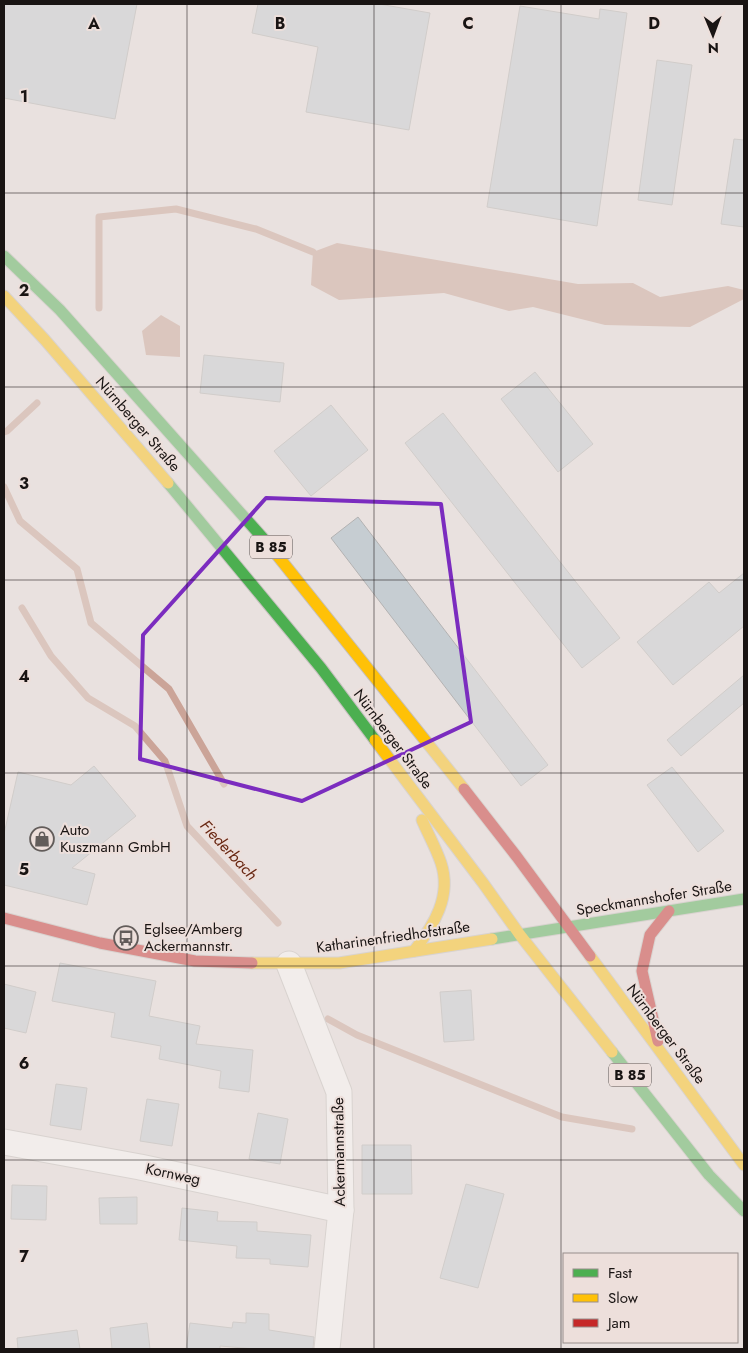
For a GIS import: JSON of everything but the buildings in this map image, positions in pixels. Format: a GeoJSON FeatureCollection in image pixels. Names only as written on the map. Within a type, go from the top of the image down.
{"type":"FeatureCollection","features":[{"type":"Feature","properties":{"kind":"main road","name":"Nürnberger Straße"},"geometry":{"type":"LineString","coordinates":[[4,256],[60,310],[281,558],[517,857],[744,1165]]}},
{"type":"Feature","properties":{"kind":"main road","name":"Nürnberger Straße"},"geometry":{"type":"LineString","coordinates":[[4,296],[58,354],[202,522],[321,668],[520,934],[709,1175],[744,1211]]}},
{"type":"Feature","properties":{"kind":"main road"},"geometry":{"type":"LineString","coordinates":[[390,759],[417,810],[442,864],[445,882],[444,899],[439,913],[431,929],[414,951]]}},
{"type":"Feature","properties":{"kind":"main road","name":"Speckmannshofer Straße"},"geometry":{"type":"LineString","coordinates":[[520,934],[744,899]]}},
{"type":"Feature","properties":{"kind":"main road"},"geometry":{"type":"LineString","coordinates":[[662,1055],[642,972],[650,935],[669,911]]}},
{"type":"Feature","properties":{"kind":"main road","name":"Katharinenfriedhofstraße"},"geometry":{"type":"LineString","coordinates":[[4,918],[100,943],[195,961],[289,964],[339,962],[520,934]]}},
{"type":"Feature","properties":{"kind":"street","name":"Ackermannstraße"},"geometry":{"type":"LineString","coordinates":[[289,964],[339,1092],[341,1210],[327,1349]]}},
{"type":"Feature","properties":{"kind":"street","name":"Kornweg"},"geometry":{"type":"LineString","coordinates":[[4,1142],[140,1167],[341,1210]]}},
{"type":"Feature","properties":{"kind":"highlighted area"},"geometry":{"type":"Polygon","coordinates":[[[266,498],[441,504],[471,722],[302,801],[140,759],[143,635],[266,498]]]}},
{"type":"Feature","properties":{"kind":"shaded area"},"geometry":{"type":"Polygon","coordinates":[[[337,243],[578,284],[633,283],[660,297],[728,286],[744,290],[744,299],[690,327],[605,325],[533,307],[509,311],[444,293],[339,300],[311,285],[313,252],[337,243]]]}},
{"type":"Feature","properties":{"kind":"shaded area"},"geometry":{"type":"Polygon","coordinates":[[[161,315],[180,326],[180,357],[146,355],[142,331],[161,315]]]}},
{"type":"Feature","properties":{"kind":"waterway"},"geometry":{"type":"LineString","coordinates":[[99,308],[99,217],[176,209],[256,229],[313,252]]}},
{"type":"Feature","properties":{"kind":"waterway"},"geometry":{"type":"LineString","coordinates":[[4,432],[37,403]]}},
{"type":"Feature","properties":{"kind":"waterway"},"geometry":{"type":"LineString","coordinates":[[4,487],[20,521],[77,569],[91,623],[169,689],[224,784]]}},
{"type":"Feature","properties":{"kind":"waterway","name":"Fiederbach"},"geometry":{"type":"LineString","coordinates":[[22,608],[51,656],[88,698],[135,726],[165,761],[187,826],[278,923]]}},
{"type":"Feature","properties":{"kind":"waterway","name":"Fiederbach"},"geometry":{"type":"LineString","coordinates":[[328,1019],[357,1035],[562,1117],[632,1129]]}},
{"type":"Feature","properties":{"kind":"traffic: fast"},"geometry":{"type":"LineString","coordinates":[[4,256],[60,310],[269,545]]}},
{"type":"Feature","properties":{"kind":"traffic: fast"},"geometry":{"type":"LineString","coordinates":[[168,483],[321,668],[375,740]]}},
{"type":"Feature","properties":{"kind":"traffic: fast"},"geometry":{"type":"LineString","coordinates":[[492,939],[744,899]]}},
{"type":"Feature","properties":{"kind":"traffic: fast"},"geometry":{"type":"LineString","coordinates":[[612,1052],[709,1175],[744,1211]]}},
{"type":"Feature","properties":{"kind":"traffic: slow"},"geometry":{"type":"LineString","coordinates":[[4,296],[45,340],[168,483]]}},
{"type":"Feature","properties":{"kind":"traffic: slow"},"geometry":{"type":"LineString","coordinates":[[269,545],[464,789]]}},
{"type":"Feature","properties":{"kind":"traffic: slow"},"geometry":{"type":"LineString","coordinates":[[375,740],[520,935],[612,1052]]}},
{"type":"Feature","properties":{"kind":"traffic: slow"},"geometry":{"type":"LineString","coordinates":[[414,951],[428,931],[439,910],[444,887],[441,863],[422,820]]}},
{"type":"Feature","properties":{"kind":"traffic: slow"},"geometry":{"type":"LineString","coordinates":[[252,963],[339,963],[492,939]]}},
{"type":"Feature","properties":{"kind":"traffic: slow"},"geometry":{"type":"LineString","coordinates":[[590,956],[744,1165]]}},
{"type":"Feature","properties":{"kind":"traffic: jam"},"geometry":{"type":"LineString","coordinates":[[464,789],[590,956]]}},
{"type":"Feature","properties":{"kind":"traffic: jam"},"geometry":{"type":"LineString","coordinates":[[658,1041],[642,971],[650,935],[669,911]]}},
{"type":"Feature","properties":{"kind":"traffic: jam"},"geometry":{"type":"LineString","coordinates":[[4,918],[100,943],[195,961],[252,963]]}},
{"type":"Feature","properties":{"kind":"place","name":"Auto Kuszmann GmbH"},"geometry":{"type":"Point","coordinates":[42,839]}},
{"type":"Feature","properties":{"kind":"place","name":"Eglsee/Amberg Ackermannstr."},"geometry":{"type":"Point","coordinates":[126,938]}}]}
